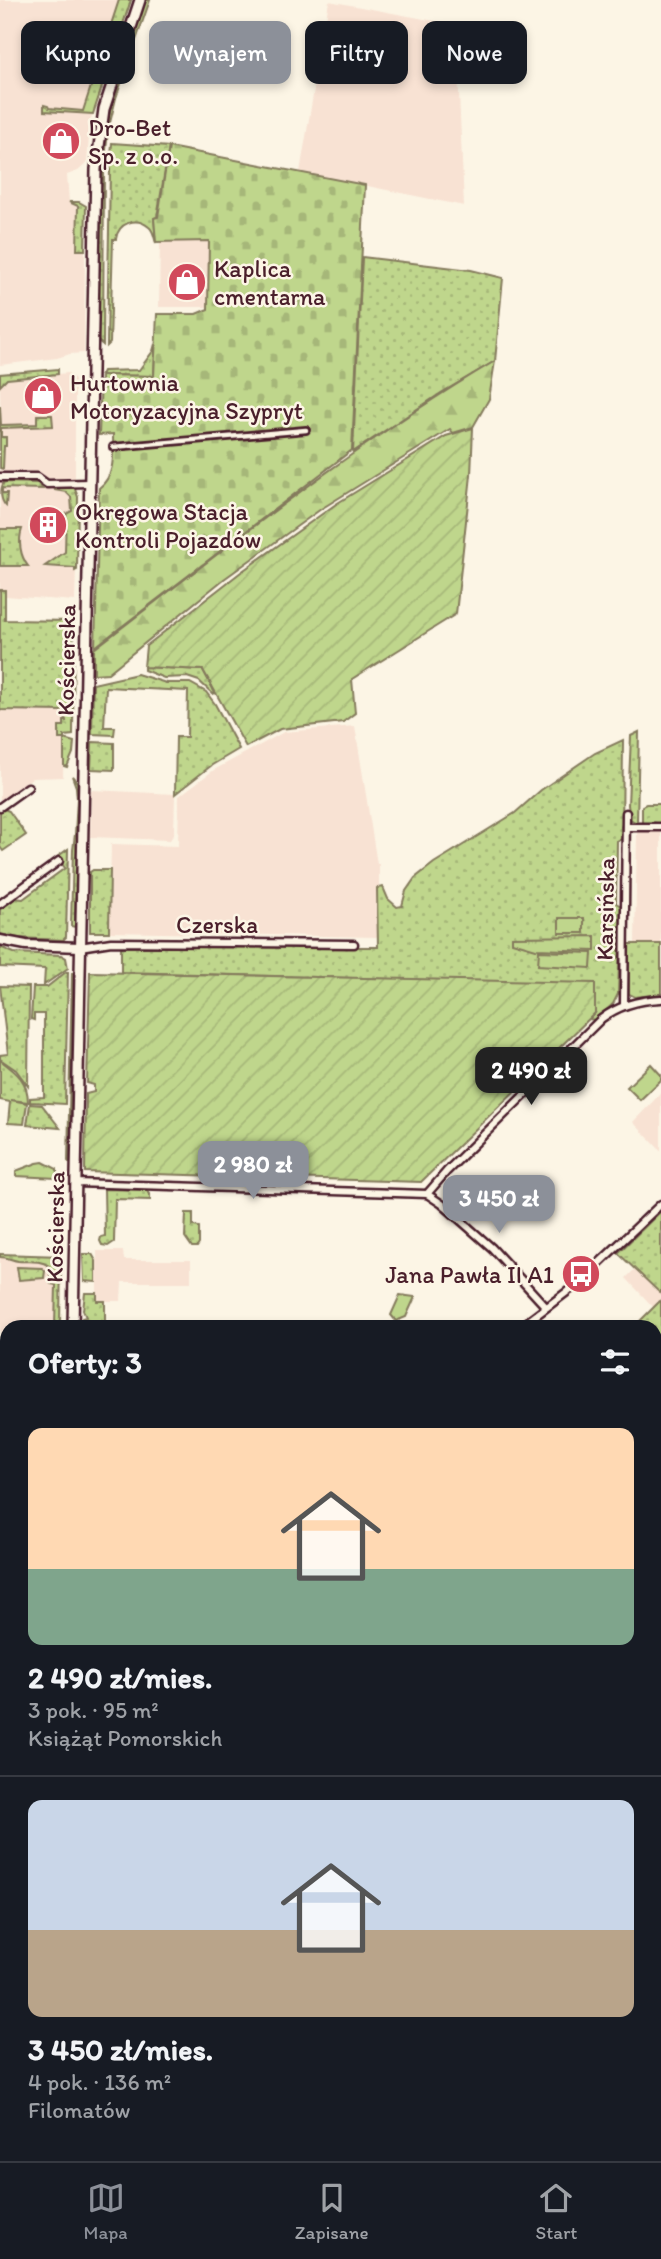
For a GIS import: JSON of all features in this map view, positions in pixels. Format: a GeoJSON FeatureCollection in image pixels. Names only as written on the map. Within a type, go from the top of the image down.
{"type":"FeatureCollection","features":[{"type":"Feature","properties":{"kind":"main road","name":"Kościerska"},"geometry":{"type":"LineString","coordinates":[[73,1320],[93,222],[97,153],[104,109],[140,0]]}},
{"type":"Feature","properties":{"kind":"street"},"geometry":{"type":"LineString","coordinates":[[113,447],[306,430]]}},
{"type":"Feature","properties":{"kind":"street"},"geometry":{"type":"LineString","coordinates":[[0,477],[37,477],[47,484],[89,483]]}},
{"type":"Feature","properties":{"kind":"street"},"geometry":{"type":"LineString","coordinates":[[0,807],[28,786]]}},
{"type":"Feature","properties":{"kind":"street","name":"Karsińska"},"geometry":{"type":"LineString","coordinates":[[624,1005],[626,813]]}},
{"type":"Feature","properties":{"kind":"street"},"geometry":{"type":"LineString","coordinates":[[626,827],[661,827]]}},
{"type":"Feature","properties":{"kind":"street"},"geometry":{"type":"LineString","coordinates":[[0,904],[59,862]]}},
{"type":"Feature","properties":{"kind":"street"},"geometry":{"type":"LineString","coordinates":[[0,940],[26,945],[79,947]]}},
{"type":"Feature","properties":{"kind":"street","name":"Czerska"},"geometry":{"type":"LineString","coordinates":[[79,947],[111,943],[354,944]]}},
{"type":"Feature","properties":{"kind":"street"},"geometry":{"type":"LineString","coordinates":[[427,1194],[601,1019],[624,1005],[661,999]]}},
{"type":"Feature","properties":{"kind":"street"},"geometry":{"type":"LineString","coordinates":[[75,1183],[427,1194],[442,1203],[492,1248],[546,1307]]}},
{"type":"Feature","properties":{"kind":"street"},"geometry":{"type":"LineString","coordinates":[[530,1320],[576,1285],[661,1204]]}},
{"type":"Feature","properties":{"kind":"shaded area"},"geometry":{"type":"Polygon","coordinates":[[[0,0],[130,0],[123,21],[21,21],[21,84],[103,84],[90,123],[87,163],[78,171],[67,175],[69,202],[78,205],[77,250],[85,250],[84,353],[0,365],[0,0]]]}},
{"type":"Feature","properties":{"kind":"shaded area"},"geometry":{"type":"Polygon","coordinates":[[[329,1],[435,21],[422,21],[422,84],[459,84],[464,206],[300,172],[315,84],[408,84],[408,21],[326,21],[329,1]]]}},
{"type":"Feature","properties":{"kind":"shaded area"},"geometry":{"type":"Polygon","coordinates":[[[209,241],[208,307],[159,307],[160,242],[209,241]]]}},
{"type":"Feature","properties":{"kind":"shaded area"},"geometry":{"type":"Polygon","coordinates":[[[68,373],[75,379],[75,482],[54,483],[55,490],[66,492],[71,498],[72,512],[66,514],[65,552],[46,567],[76,568],[75,601],[5,596],[5,590],[0,590],[0,566],[28,565],[21,554],[22,529],[0,529],[0,468],[2,469],[6,437],[1,437],[0,386],[6,379],[68,373]]]}},
{"type":"Feature","properties":{"kind":"shaded area"},"geometry":{"type":"Polygon","coordinates":[[[0,710],[64,711],[66,722],[64,726],[60,726],[59,738],[64,739],[63,777],[32,778],[0,801],[0,710]]]}},
{"type":"Feature","properties":{"kind":"shaded area"},"geometry":{"type":"Polygon","coordinates":[[[355,726],[379,864],[377,937],[109,932],[111,844],[178,846],[179,796],[214,770],[284,732],[355,726]]]}},
{"type":"Feature","properties":{"kind":"shaded area"},"geometry":{"type":"Polygon","coordinates":[[[91,790],[175,794],[174,834],[170,840],[90,837],[91,790]]]}},
{"type":"Feature","properties":{"kind":"shaded area"},"geometry":{"type":"Polygon","coordinates":[[[637,832],[661,832],[661,944],[635,944],[637,832]]]}},
{"type":"Feature","properties":{"kind":"shaded area"},"geometry":{"type":"Polygon","coordinates":[[[661,1093],[661,1151],[633,1122],[661,1093]]]}},
{"type":"Feature","properties":{"kind":"shaded area"},"geometry":{"type":"Polygon","coordinates":[[[97,1251],[123,1251],[124,1260],[191,1260],[191,1282],[122,1282],[121,1301],[97,1301],[97,1251]]]}},
{"type":"Feature","properties":{"kind":"shaded area"},"geometry":{"type":"Polygon","coordinates":[[[0,1254],[61,1256],[60,1320],[0,1320],[0,1254]]]}},
{"type":"Feature","properties":{"kind":"shaded area"},"geometry":{"type":"Polygon","coordinates":[[[635,1269],[661,1294],[661,1300],[654,1308],[626,1278],[635,1269]]]}},
{"type":"Feature","properties":{"kind":"green space"},"geometry":{"type":"Polygon","coordinates":[[[119,0],[131,0],[124,21],[112,21],[119,0]]]}},
{"type":"Feature","properties":{"kind":"green space"},"geometry":{"type":"Polygon","coordinates":[[[146,0],[150,0],[135,43],[135,33],[146,0]]]}},
{"type":"Feature","properties":{"kind":"green space"},"geometry":{"type":"Polygon","coordinates":[[[92,84],[103,84],[93,114],[44,111],[44,105],[49,108],[83,111],[92,84]]]}},
{"type":"Feature","properties":{"kind":"green space"},"geometry":{"type":"Polygon","coordinates":[[[118,84],[121,84],[108,131],[104,169],[103,345],[97,340],[102,156],[118,84]]]}},
{"type":"Feature","properties":{"kind":"green space"},"geometry":{"type":"Polygon","coordinates":[[[112,143],[169,147],[157,217],[154,218],[156,243],[151,229],[139,222],[124,225],[117,233],[116,239],[113,239],[110,343],[107,346],[110,171],[112,143]]]}},
{"type":"Feature","properties":{"kind":"green space"},"geometry":{"type":"Polygon","coordinates":[[[169,147],[365,185],[352,450],[95,647],[99,488],[108,477],[113,456],[113,434],[99,435],[101,375],[154,376],[157,314],[196,314],[208,309],[209,241],[156,242],[154,218],[158,217],[169,147]]]}},
{"type":"Feature","properties":{"kind":"green space"},"geometry":{"type":"Polygon","coordinates":[[[69,202],[79,202],[86,206],[85,250],[77,250],[78,206],[69,202]]]}},
{"type":"Feature","properties":{"kind":"green space"},"geometry":{"type":"Polygon","coordinates":[[[362,257],[471,270],[503,278],[495,361],[441,393],[353,452],[362,257]]]}},
{"type":"Feature","properties":{"kind":"green space"},"geometry":{"type":"Polygon","coordinates":[[[155,344],[154,376],[101,375],[103,371],[139,370],[155,344]]]}},
{"type":"Feature","properties":{"kind":"green space"},"geometry":{"type":"Polygon","coordinates":[[[495,361],[489,399],[473,427],[453,433],[450,429],[321,509],[224,579],[108,673],[94,674],[94,649],[340,463],[442,393],[495,361]]]}},
{"type":"Feature","properties":{"kind":"green space"},"geometry":{"type":"Polygon","coordinates":[[[58,369],[58,374],[7,379],[0,386],[0,374],[58,369]]]}},
{"type":"Feature","properties":{"kind":"green space"},"geometry":{"type":"Polygon","coordinates":[[[0,406],[1,425],[37,424],[37,415],[52,415],[53,426],[1,428],[1,437],[6,437],[3,469],[0,468],[0,406]]]}},
{"type":"Feature","properties":{"kind":"green space"},"geometry":{"type":"Polygon","coordinates":[[[473,428],[471,475],[456,614],[352,679],[355,713],[343,722],[280,729],[246,747],[203,670],[144,667],[146,646],[241,572],[336,504],[446,436],[473,428]]]}},
{"type":"Feature","properties":{"kind":"green space"},"geometry":{"type":"Polygon","coordinates":[[[4,482],[38,483],[43,489],[2,488],[4,482]]]}},
{"type":"Feature","properties":{"kind":"green space"},"geometry":{"type":"Polygon","coordinates":[[[54,487],[74,487],[78,497],[75,571],[75,568],[45,566],[65,552],[66,514],[72,511],[71,497],[54,487]]]}},
{"type":"Feature","properties":{"kind":"green space"},"geometry":{"type":"Polygon","coordinates":[[[2,488],[2,493],[7,493],[6,506],[1,494],[2,488]]]}},
{"type":"Feature","properties":{"kind":"green space"},"geometry":{"type":"Polygon","coordinates":[[[0,529],[22,529],[20,548],[28,566],[0,566],[0,529]]]}},
{"type":"Feature","properties":{"kind":"green space"},"geometry":{"type":"Polygon","coordinates":[[[0,590],[5,590],[5,620],[74,621],[73,735],[59,739],[59,726],[64,726],[66,721],[64,711],[0,710],[0,590]]]}},
{"type":"Feature","properties":{"kind":"green space"},"geometry":{"type":"Polygon","coordinates":[[[144,667],[203,670],[215,693],[199,681],[187,677],[164,678],[144,670],[144,667]]]}},
{"type":"Feature","properties":{"kind":"green space"},"geometry":{"type":"Polygon","coordinates":[[[137,674],[166,683],[190,683],[206,692],[239,749],[212,765],[175,794],[176,737],[187,737],[188,691],[106,687],[104,727],[115,727],[114,735],[92,734],[93,684],[137,674]]]}},
{"type":"Feature","properties":{"kind":"green space"},"geometry":{"type":"Polygon","coordinates":[[[639,732],[637,823],[630,819],[628,805],[631,736],[639,732]]]}},
{"type":"Feature","properties":{"kind":"green space"},"geometry":{"type":"Polygon","coordinates":[[[64,739],[74,742],[67,767],[64,766],[64,739]]]}},
{"type":"Feature","properties":{"kind":"green space"},"geometry":{"type":"Polygon","coordinates":[[[623,740],[622,839],[617,841],[616,903],[621,906],[618,994],[613,1004],[595,1020],[589,1019],[595,1013],[509,982],[121,972],[121,947],[378,947],[377,888],[383,887],[388,899],[397,907],[402,906],[406,891],[415,878],[434,863],[515,813],[541,790],[595,753],[623,740]]]}},
{"type":"Feature","properties":{"kind":"green space"},"geometry":{"type":"Polygon","coordinates":[[[92,742],[114,743],[114,770],[91,769],[92,742]]]}},
{"type":"Feature","properties":{"kind":"green space"},"geometry":{"type":"Polygon","coordinates":[[[72,776],[78,787],[75,927],[71,926],[77,799],[72,776]]]}},
{"type":"Feature","properties":{"kind":"green space"},"geometry":{"type":"Polygon","coordinates":[[[661,804],[661,824],[642,823],[642,806],[661,804]]]}},
{"type":"Feature","properties":{"kind":"green space"},"geometry":{"type":"Polygon","coordinates":[[[4,809],[9,811],[26,835],[3,851],[0,847],[0,812],[4,809]]]}},
{"type":"Feature","properties":{"kind":"green space"},"geometry":{"type":"Polygon","coordinates":[[[68,849],[66,937],[63,940],[18,938],[0,934],[0,908],[14,898],[23,899],[65,868],[57,857],[68,849]]]}},
{"type":"Feature","properties":{"kind":"green space"},"geometry":{"type":"Polygon","coordinates":[[[110,870],[109,932],[90,932],[90,872],[110,870]]]}},
{"type":"Feature","properties":{"kind":"green space"},"geometry":{"type":"Polygon","coordinates":[[[559,918],[584,918],[584,933],[559,933],[559,918]]]}},
{"type":"Feature","properties":{"kind":"green space"},"geometry":{"type":"Polygon","coordinates":[[[595,936],[595,951],[536,949],[512,942],[512,937],[595,936]]]}},
{"type":"Feature","properties":{"kind":"green space"},"geometry":{"type":"Polygon","coordinates":[[[629,944],[661,944],[661,994],[635,997],[629,994],[629,944]]]}},
{"type":"Feature","properties":{"kind":"green space"},"geometry":{"type":"Polygon","coordinates":[[[0,947],[14,953],[61,955],[66,958],[68,968],[44,985],[45,969],[0,967],[0,947]]]}},
{"type":"Feature","properties":{"kind":"green space"},"geometry":{"type":"Polygon","coordinates":[[[539,951],[592,953],[591,968],[538,965],[539,951]]]}},
{"type":"Feature","properties":{"kind":"green space"},"geometry":{"type":"Polygon","coordinates":[[[66,972],[65,1104],[30,1102],[30,1098],[44,1097],[44,1014],[34,1014],[34,1020],[31,1019],[33,987],[47,987],[66,972]]]}},
{"type":"Feature","properties":{"kind":"green space"},"geometry":{"type":"Polygon","coordinates":[[[90,972],[595,983],[595,1013],[421,1182],[85,1172],[86,1094],[94,1092],[94,1085],[87,1083],[90,972]]]}},
{"type":"Feature","properties":{"kind":"green space"},"geometry":{"type":"Polygon","coordinates":[[[74,973],[69,1162],[68,1161],[74,973]]]}},
{"type":"Feature","properties":{"kind":"green space"},"geometry":{"type":"Polygon","coordinates":[[[0,986],[29,987],[28,1086],[16,1070],[0,1059],[0,1055],[8,1054],[0,986]]]}},
{"type":"Feature","properties":{"kind":"green space"},"geometry":{"type":"Polygon","coordinates":[[[0,1060],[16,1073],[26,1088],[28,1102],[11,1100],[27,1103],[24,1124],[8,1123],[10,1102],[0,1100],[0,1060]]]}},
{"type":"Feature","properties":{"kind":"green space"},"geometry":{"type":"Polygon","coordinates":[[[651,1064],[661,1075],[661,1080],[640,1100],[627,1087],[651,1064]]]}},
{"type":"Feature","properties":{"kind":"green space"},"geometry":{"type":"Polygon","coordinates":[[[30,1104],[42,1105],[60,1128],[27,1125],[30,1104]]]}},
{"type":"Feature","properties":{"kind":"green space"},"geometry":{"type":"Polygon","coordinates":[[[43,1162],[57,1169],[57,1178],[16,1176],[16,1171],[43,1162]]]}},
{"type":"Feature","properties":{"kind":"green space"},"geometry":{"type":"Polygon","coordinates":[[[104,1189],[146,1190],[150,1194],[150,1200],[115,1199],[114,1242],[108,1246],[102,1245],[100,1241],[101,1237],[105,1236],[104,1189]]]}},
{"type":"Feature","properties":{"kind":"green space"},"geometry":{"type":"Polygon","coordinates":[[[661,1211],[661,1294],[618,1253],[661,1211]]]}},
{"type":"Feature","properties":{"kind":"green space"},"geometry":{"type":"Polygon","coordinates":[[[186,1213],[193,1213],[193,1226],[199,1227],[197,1247],[192,1247],[185,1237],[186,1213]]]}},
{"type":"Feature","properties":{"kind":"green space"},"geometry":{"type":"Polygon","coordinates":[[[0,1254],[61,1256],[60,1320],[55,1320],[56,1285],[51,1284],[49,1266],[0,1257],[0,1254]]]}},
{"type":"Feature","properties":{"kind":"green space"},"geometry":{"type":"Polygon","coordinates":[[[83,1254],[92,1254],[96,1261],[96,1282],[84,1281],[83,1254]]]}},
{"type":"Feature","properties":{"kind":"green space"},"geometry":{"type":"Polygon","coordinates":[[[17,1267],[42,1268],[45,1271],[44,1278],[19,1280],[17,1267]]]}},
{"type":"Feature","properties":{"kind":"green space"},"geometry":{"type":"Polygon","coordinates":[[[85,1293],[97,1293],[97,1301],[105,1301],[105,1320],[82,1320],[86,1317],[83,1310],[85,1293]]]}},
{"type":"Feature","properties":{"kind":"green space"},"geometry":{"type":"Polygon","coordinates":[[[400,1295],[415,1297],[406,1317],[395,1320],[391,1315],[400,1295]]]}},
{"type":"Feature","properties":{"kind":"green space"},"geometry":{"type":"Polygon","coordinates":[[[661,1300],[661,1320],[641,1320],[661,1300]]]}},
{"type":"Feature","properties":{"kind":"place","name":"Dro-Bet Sp. z o.o."},"geometry":{"type":"Point","coordinates":[61,141]}},
{"type":"Feature","properties":{"kind":"place","name":"Kaplica cmentarna"},"geometry":{"type":"Point","coordinates":[187,282]}},
{"type":"Feature","properties":{"kind":"place","name":"Hurtownia Motoryzacyjna Szypryt"},"geometry":{"type":"Point","coordinates":[43,396]}},
{"type":"Feature","properties":{"kind":"place","name":"Okręgowa Stacja Kontroli Pojazdów"},"geometry":{"type":"Point","coordinates":[48,525]}},
{"type":"Feature","properties":{"kind":"place","name":"Jana Pawła II A1"},"geometry":{"type":"Point","coordinates":[581,1274]}}]}
